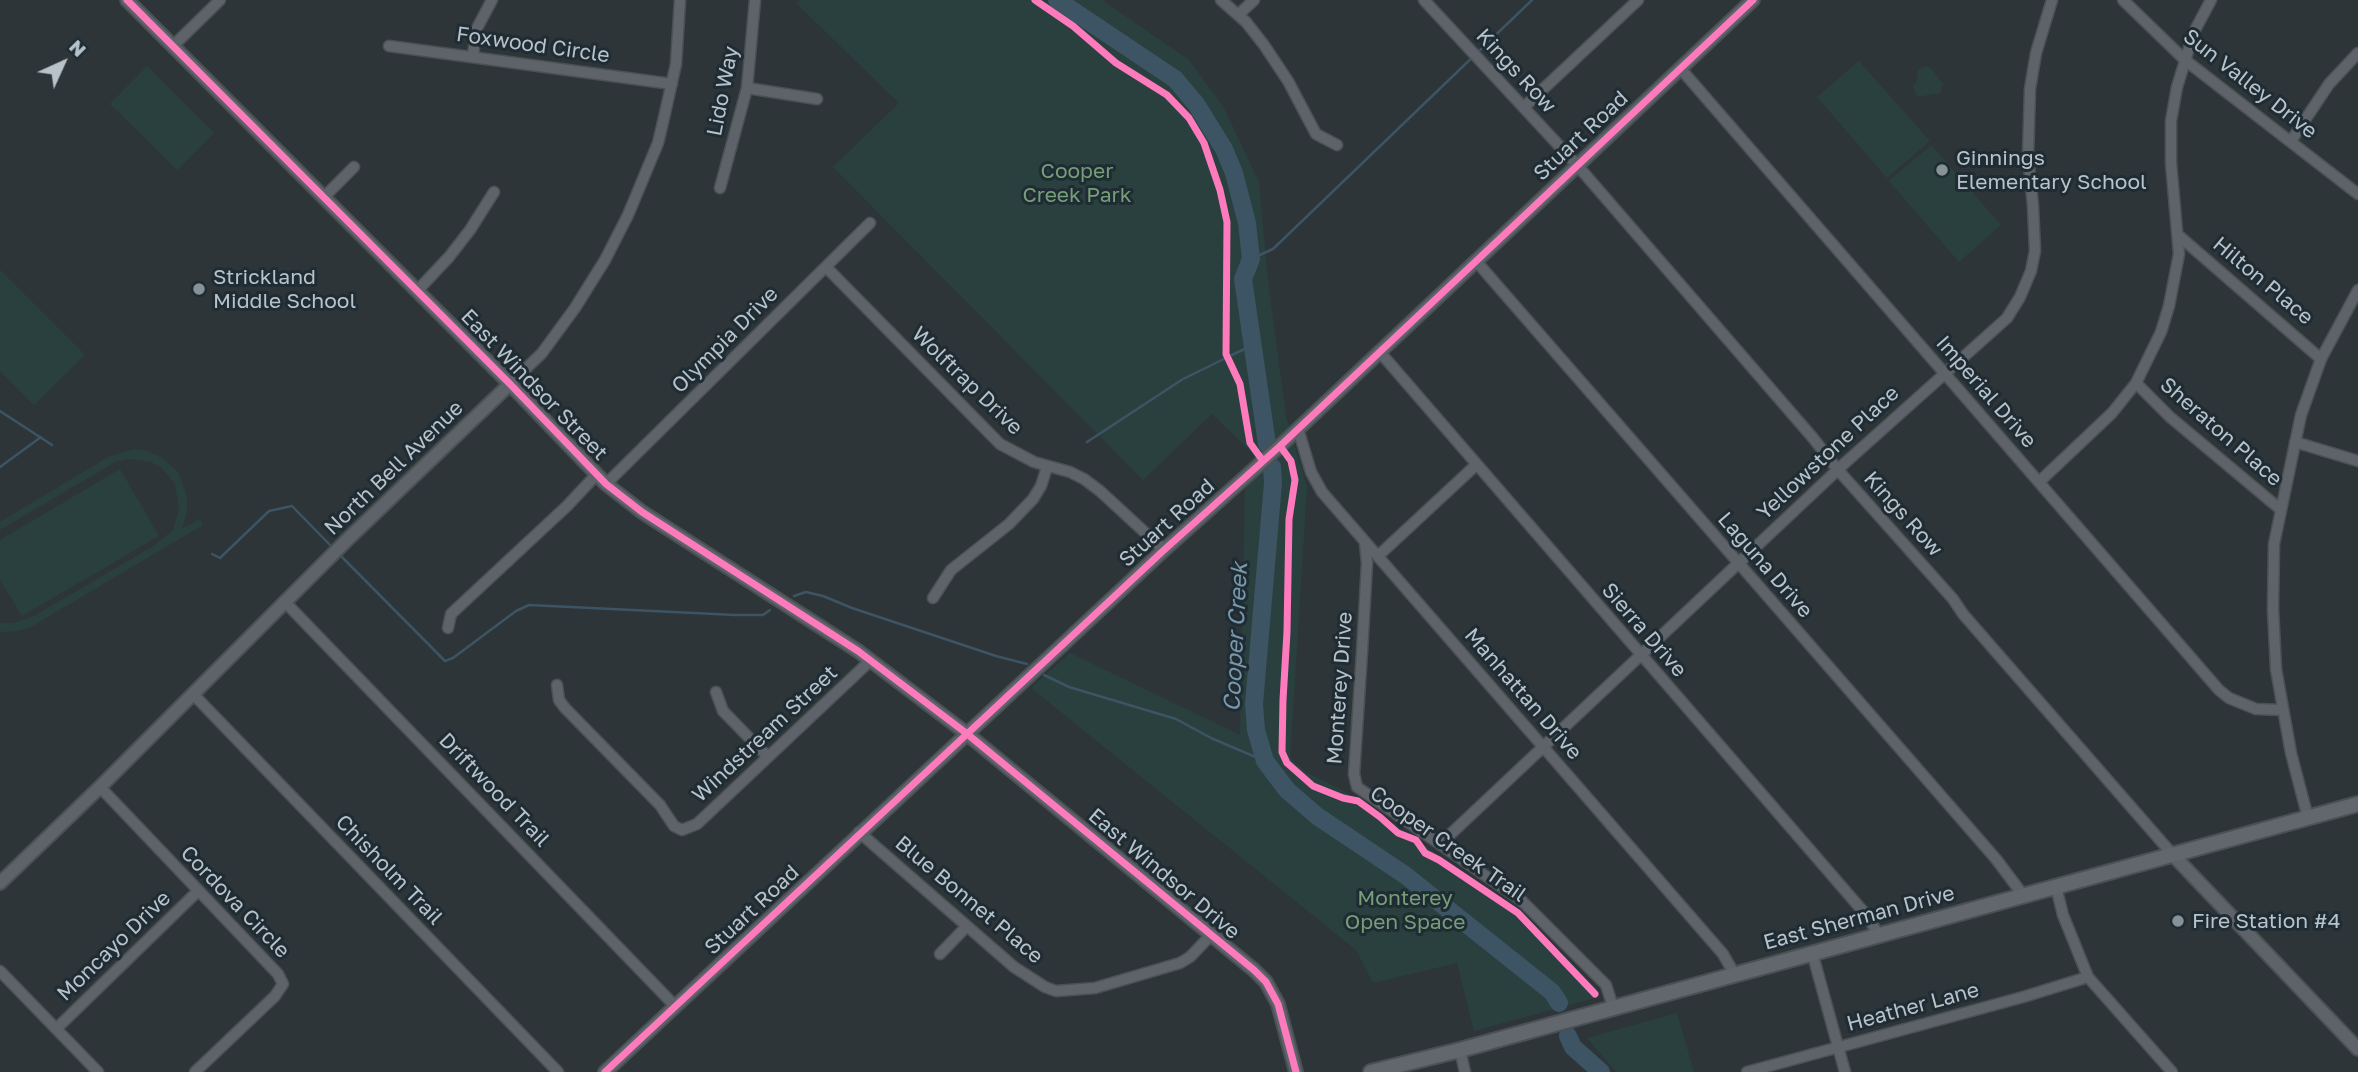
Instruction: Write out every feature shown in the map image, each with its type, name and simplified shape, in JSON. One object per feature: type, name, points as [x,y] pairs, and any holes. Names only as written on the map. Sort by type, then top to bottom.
[{"type":"main road","name":"East Sherman Drive","points":[[1371,1072],[2358,804]]},
{"type":"street","name":"East Windsor Street","points":[[127,0],[510,384],[601,480],[642,512],[871,660],[966,733]]},
{"type":"street","points":[[173,46],[220,0]]},
{"type":"street","points":[[472,56],[476,30],[492,0]]},
{"type":"street","name":"North Bell Avenue","points":[[0,883],[100,787],[284,601],[542,353],[575,308],[617,239],[658,143],[676,64],[680,0]]},
{"type":"street","name":"Lido Way","points":[[720,188],[747,88],[755,0]]},
{"type":"street","points":[[1221,0],[1264,45],[1288,80],[1316,134],[1337,145]]},
{"type":"street","points":[[1238,15],[1254,0]]},
{"type":"street","points":[[1524,107],[1639,0]]},
{"type":"street","name":"Stuart Road","points":[[605,1072],[859,832],[1298,429],[1753,0]]},
{"type":"street","name":"Yellowstone Place","points":[[1440,844],[1913,400],[2007,318],[2031,271],[2035,236],[2028,156],[2030,89],[2036,53],[2052,0]]},
{"type":"street","name":"Sun Valley Drive","points":[[2123,0],[2185,60],[2358,194]]},
{"type":"street","points":[[2039,482],[2112,413],[2136,383],[2151,354],[2169,306],[2178,266],[2171,121],[2177,87],[2194,32],[2211,0]]},
{"type":"street","name":"Kings Row","points":[[1429,2],[1577,165],[2173,855],[2358,1049]]},
{"type":"street","name":"Foxwood Circle","points":[[389,46],[672,84]]},
{"type":"street","points":[[2291,141],[2329,85],[2358,53]]},
{"type":"street","name":"Imperial Drive","points":[[1680,68],[2219,690],[2256,709],[2282,709]]},
{"type":"street","points":[[747,88],[817,99]]},
{"type":"street","points":[[324,197],[354,167]]},
{"type":"street","points":[[417,291],[449,257],[494,192]]},
{"type":"street","name":"Olympia Drive","points":[[448,628],[452,614],[601,480],[870,223]]},
{"type":"street","name":"Hilton Place","points":[[2178,235],[2321,359]]},
{"type":"street","name":"Laguna Drive","points":[[1476,261],[1996,859],[2023,895]]},
{"type":"street","name":"Wolftrap Drive","points":[[826,267],[1000,444],[1047,467],[1070,472],[1100,491],[1164,550]]},
{"type":"street","points":[[2308,818],[2282,709],[2276,669],[2274,544],[2301,415],[2321,359],[2358,290]]},
{"type":"street","name":"Sierra Drive","points":[[1379,351],[1868,917],[1878,934]]},
{"type":"street","name":"Sheraton Place","points":[[2136,383],[2170,417],[2280,509]]},
{"type":"street","name":"Manhattan Drive","points":[[1298,429],[1311,472],[1321,492],[1723,954],[1735,975]]},
{"type":"street","points":[[2295,442],[2358,461]]},
{"type":"street","points":[[1378,555],[1476,465]]},
{"type":"street","points":[[933,597],[951,569],[1009,524],[1033,499],[1041,486],[1047,467]]},
{"type":"street","name":"Monterey Drive","points":[[1365,543],[1367,563],[1354,774],[1357,787],[1522,901],[1606,985],[1613,1007]]},
{"type":"street","name":"Driftwood Trail","points":[[284,601],[675,1006]]},
{"type":"street","name":"Windstream Street","points":[[557,685],[559,700],[565,708],[660,805],[674,826],[682,830],[697,824],[871,660]]},
{"type":"street","points":[[716,692],[723,711],[768,757]]},
{"type":"street","name":"Chisholm Trail","points":[[193,694],[558,1072]]},
{"type":"street","name":"East Windsor Drive","points":[[966,733],[1266,982],[1278,1004],[1296,1072]]},
{"type":"street","name":"Cordova Circle","points":[[100,787],[278,974],[283,984],[275,996],[195,1072]]},
{"type":"street","name":"Blue Bonnet Place","points":[[859,832],[1014,967],[1056,991],[1095,988],[1180,963],[1190,957],[1210,935]]},
{"type":"street","points":[[2056,887],[2063,915],[2088,977],[2172,1072]]},
{"type":"street","name":"Moncayo Drive","points":[[57,1028],[198,891]]},
{"type":"street","points":[[940,954],[967,926]]},
{"type":"street","points":[[1812,953],[1845,1072]]},
{"type":"street","points":[[0,971],[98,1072]]},
{"type":"street","name":"Heather Lane","points":[[1748,1072],[2088,977]]},
{"type":"street","points":[[1460,1050],[1465,1072]]},
{"type":"green space","name":"Cooper Creek Park","points":[[800,0],[1102,0],[1189,60],[1223,106],[1259,182],[1268,281],[1286,416],[1307,487],[1290,758],[1306,772],[1342,790],[1516,907],[1596,988],[1599,997],[1474,1031],[1457,963],[1373,983],[1356,950],[1031,688],[1070,653],[1240,735],[1245,487],[1254,455],[1212,414],[1143,480],[833,167],[899,103],[796,3]]},
{"type":"green space","points":[[1859,61],[1930,141],[1887,178],[1817,97]]},
{"type":"green space","points":[[147,66],[214,133],[177,170],[110,104]]},
{"type":"green space","points":[[1926,66],[1931,68],[1943,84],[1940,93],[1917,97],[1913,86],[1917,81],[1918,70]]},
{"type":"green space","points":[[1931,145],[2001,225],[1959,262],[1889,181]]},
{"type":"green space","points":[[0,270],[85,355],[34,405],[0,371]]},
{"type":"green space","points":[[135,449],[145,450],[163,458],[178,472],[187,496],[187,512],[182,529],[200,519],[203,525],[29,628],[0,632],[0,623],[14,623],[34,616],[155,545],[173,530],[179,509],[175,484],[161,467],[151,462],[129,459],[115,462],[0,530],[0,522],[110,456]]},
{"type":"green space","points":[[120,469],[159,536],[22,616],[0,580],[0,540]]},
{"type":"green space","points":[[1677,1013],[1694,1072],[1616,1072],[1587,1038]]},
{"type":"waterway","name":"Cooper Creek","points":[[1057,0],[1175,79],[1196,104],[1224,149],[1234,173],[1247,223],[1251,259],[1243,279],[1267,444]]},
{"type":"waterway","points":[[1251,259],[1273,249],[1532,0]]},
{"type":"waterway","points":[[1232,355],[1251,346]]},
{"type":"waterway","points":[[1087,442],[1183,379],[1224,359]]},
{"type":"waterway","points":[[0,411],[52,445]]},
{"type":"waterway","points":[[0,467],[41,437]]},
{"type":"waterway","name":"Cooper Creek","points":[[1272,467],[1273,483],[1254,704],[1256,730],[1265,761],[1287,790],[1317,816],[1405,875],[1552,992],[1559,1003]]},
{"type":"waterway","points":[[212,554],[220,558],[269,511],[292,506],[333,548]]},
{"type":"waterway","points":[[338,553],[445,661],[453,658],[516,611],[529,605],[735,615],[763,615],[770,610]]},
{"type":"waterway","points":[[794,596],[806,592],[823,596],[852,608],[1027,664]]},
{"type":"waterway","points":[[1044,675],[1069,687],[1176,719],[1211,738],[1265,761]]},
{"type":"waterway","name":"Cooper Creek","points":[[1568,1036],[1573,1047],[1601,1072]]},
{"type":"cycle path","points":[[127,0],[510,384],[606,484],[642,512],[858,651],[966,733],[1254,970],[1266,982],[1278,1004],[1296,1072]]},
{"type":"cycle path","points":[[1035,0],[1073,26],[1116,63],[1167,95],[1189,118],[1204,143],[1220,190],[1227,222],[1226,354],[1240,384],[1250,443],[1263,461]]},
{"type":"cycle path","points":[[605,1072],[1164,550],[1280,446],[1753,0]]},
{"type":"cycle path","name":"Cooper Creek Trail","points":[[1280,446],[1291,461],[1295,480],[1289,519],[1283,700],[1282,752],[1287,763],[1313,786],[1358,801],[1398,833],[1416,840],[1425,853],[1518,913],[1595,994]]},
{"type":"place","name":"Ginnings Elementary School","points":[[1942,170]]},
{"type":"place","name":"Strickland Middle School","points":[[199,289]]},
{"type":"place","name":"Fire Station #4","points":[[2178,921]]},
{"type":"park label","name":"Monterey Open Space","points":[[1405,910]]}]
